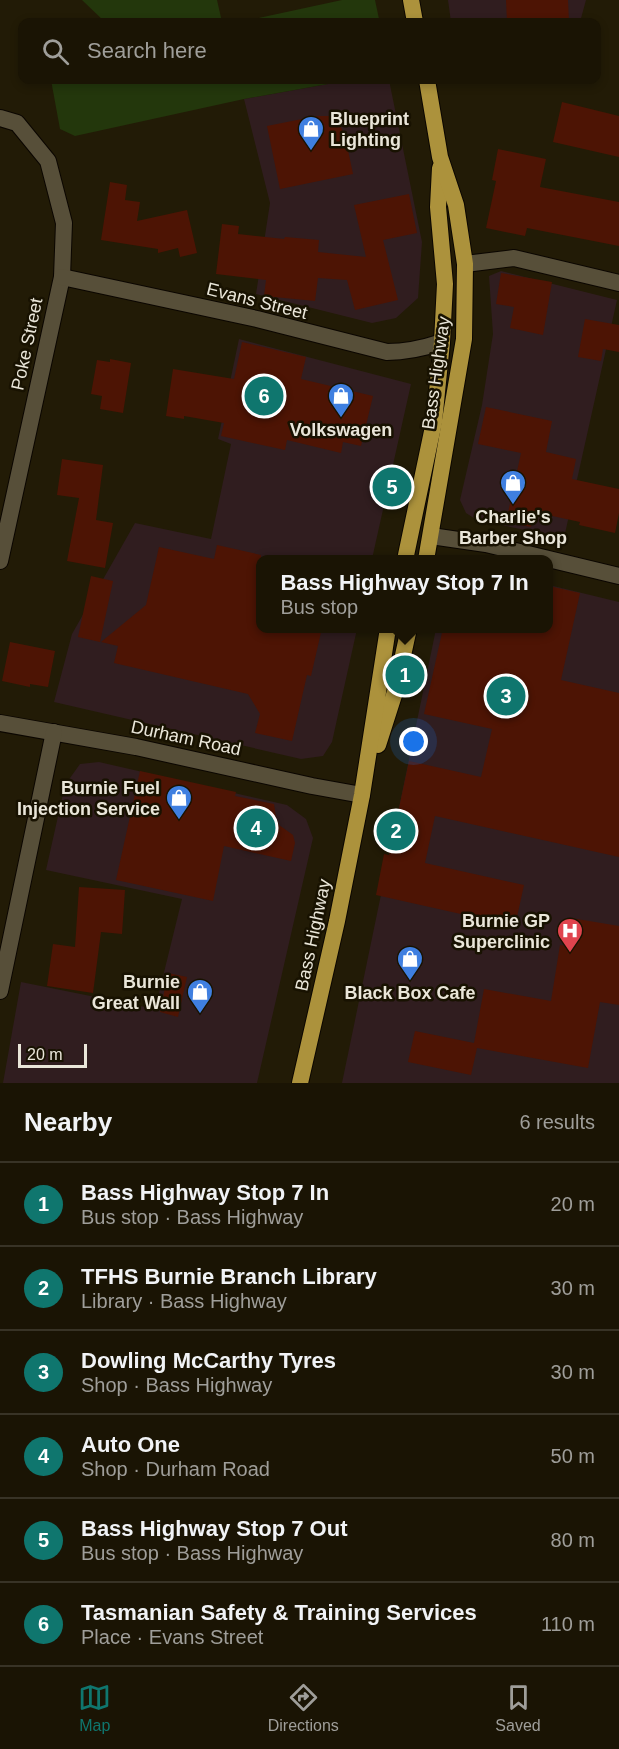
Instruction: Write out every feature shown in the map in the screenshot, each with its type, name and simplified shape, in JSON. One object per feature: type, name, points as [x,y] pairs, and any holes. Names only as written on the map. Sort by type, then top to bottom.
[{"type":"highway","points":[[411,0],[414,18]]},
{"type":"highway","name":"Bass Highway","points":[[427,555],[464,339],[465,264],[456,205],[440,157],[428,84]]},
{"type":"highway","name":"Bass Highway","points":[[406,555],[434,422],[442,342],[445,284],[438,207],[440,157]]},
{"type":"highway","name":"Bass Highway","points":[[300,1083],[337,921],[362,795],[387,633]]},
{"type":"highway","name":"Bass Highway","points":[[362,795],[394,692],[408,633]]},
{"type":"street","name":"Poke Street","points":[[0,118],[17,123],[48,161],[64,223],[62,277],[0,561]]},
{"type":"street","points":[[465,264],[514,258],[619,283]]},
{"type":"street","name":"Evans Street","points":[[62,277],[257,319],[387,352],[401,352],[442,342]]},
{"type":"street","points":[[431,536],[486,544],[532,555]]},
{"type":"street","points":[[553,560],[619,576]]},
{"type":"street","name":"Durham Road","points":[[0,723],[136,747],[362,795]]},
{"type":"street","points":[[0,991],[54,732]]},
{"type":"shaded area","points":[[448,0],[586,0],[581,18],[450,18]]},
{"type":"shaded area","points":[[328,84],[390,84],[422,242],[418,298],[396,318],[372,323],[256,294],[270,203],[244,99]]},
{"type":"shaded area","points":[[501,271],[617,300],[564,538],[477,520],[466,513],[460,500],[482,405],[493,334],[489,276]]},
{"type":"shaded area","points":[[239,339],[411,384],[373,555],[256,555],[256,633],[356,633],[332,742],[323,756],[301,759],[54,702],[72,634],[135,523],[211,539],[231,444],[218,439]]},
{"type":"shaded area","points":[[553,586],[619,602],[619,1083],[342,1083],[435,633],[553,633]]},
{"type":"shaded area","points":[[99,762],[287,805],[306,819],[313,838],[257,1083],[3,1083],[21,982],[155,1009],[182,899],[46,870],[65,785],[80,764]]},
{"type":"green space","points":[[82,0],[217,0],[221,18],[101,18]]},
{"type":"green space","points":[[342,0],[375,0],[379,18],[259,18]]},
{"type":"green space","points":[[52,84],[328,84],[244,99],[75,136],[60,129]]},
{"type":"building","points":[[506,0],[568,0],[569,18],[507,18]]},
{"type":"building","points":[[562,102],[619,116],[619,157],[553,142]]},
{"type":"building","name":"Blueprint Lighting","points":[[317,116],[330,116],[340,125],[345,136],[353,174],[280,189],[267,126]]},
{"type":"building","points":[[498,149],[546,159],[540,187],[619,202],[619,246],[527,228],[525,236],[486,228],[496,181],[492,180]]},
{"type":"building","points":[[110,182],[127,185],[125,200],[140,202],[137,221],[187,210],[197,253],[180,257],[178,248],[158,253],[158,249],[101,240]]},
{"type":"building","points":[[409,194],[417,233],[383,240],[398,300],[355,310],[347,280],[318,278],[315,301],[264,296],[266,280],[216,274],[222,224],[239,226],[238,234],[319,240],[318,252],[366,257],[354,205]]},
{"type":"building","points":[[501,273],[552,282],[543,335],[510,328],[514,307],[496,304]]},
{"type":"building","points":[[585,319],[619,325],[619,352],[603,349],[601,361],[578,357]]},
{"type":"building","points":[[242,342],[306,357],[301,379],[373,396],[361,446],[343,442],[341,453],[287,440],[285,450],[221,436],[224,423],[184,416],[184,419],[166,416],[173,369],[234,379]]},
{"type":"building","points":[[110,359],[131,363],[123,413],[100,409],[102,396],[91,394],[97,360],[110,362]]},
{"type":"building","points":[[486,407],[552,421],[546,452],[576,459],[572,479],[619,489],[619,513],[615,533],[579,525],[580,522],[534,512],[531,527],[506,522],[521,453],[478,444]]},
{"type":"building","points":[[62,459],[103,465],[96,520],[113,523],[105,568],[67,561],[79,498],[57,495]]},
{"type":"building","points":[[217,545],[261,555],[256,555],[256,633],[321,633],[311,676],[307,675],[292,741],[255,733],[260,714],[248,694],[114,663],[118,646],[101,642],[146,605],[159,547],[214,559]]},
{"type":"building","points":[[91,576],[113,581],[100,642],[78,637]]},
{"type":"building","points":[[553,587],[580,593],[561,680],[619,693],[619,857],[435,816],[425,863],[524,885],[515,926],[376,895],[384,854],[389,855],[409,761],[481,777],[492,729],[424,714],[442,633],[553,633]]},
{"type":"building","points":[[10,642],[55,651],[48,687],[30,684],[30,687],[2,681]]},
{"type":"building","name":"Burnie Fuel Injection Service","points":[[140,771],[236,792],[235,796],[274,804],[279,825],[293,835],[295,843],[291,861],[224,846],[213,901],[116,880]]},
{"type":"building","points":[[79,887],[125,890],[122,934],[101,932],[93,993],[47,986],[53,944],[75,947]]},
{"type":"building","points":[[571,918],[619,926],[619,1005],[600,1002],[588,1068],[477,1048],[471,1075],[408,1062],[415,1031],[474,1043],[484,989],[551,1001],[560,945],[567,946]]},
{"type":"building","points":[[168,973],[187,977],[178,1017],[160,1012]]},
{"type":"place","name":"Blueprint Lighting","points":[[311,152]]},
{"type":"place","name":"Tasmanian Safety & Training Services","points":[[264,396]]},
{"type":"place","name":"Volkswagen","points":[[341,419]]},
{"type":"place","name":"Bass Highway Stop 7 Out","points":[[392,487]]},
{"type":"place","name":"Charlie's Barber Shop","points":[[513,506]]},
{"type":"place","name":"Bass Highway Stop 7 In","points":[[405,675]]},
{"type":"place","name":"Dowling McCarthy Tyres","points":[[506,696]]},
{"type":"place","name":"Burnie Fuel Injection Service","points":[[179,821]]},
{"type":"place","name":"Auto One","points":[[256,828]]},
{"type":"place","name":"TFHS Burnie Branch Library","points":[[396,831]]},
{"type":"place","name":"Burnie GP Superclinic","points":[[570,954]]},
{"type":"place","name":"Black Box Cafe","points":[[410,982]]},
{"type":"place","name":"Burnie Great Wall","points":[[200,1015]]}]
